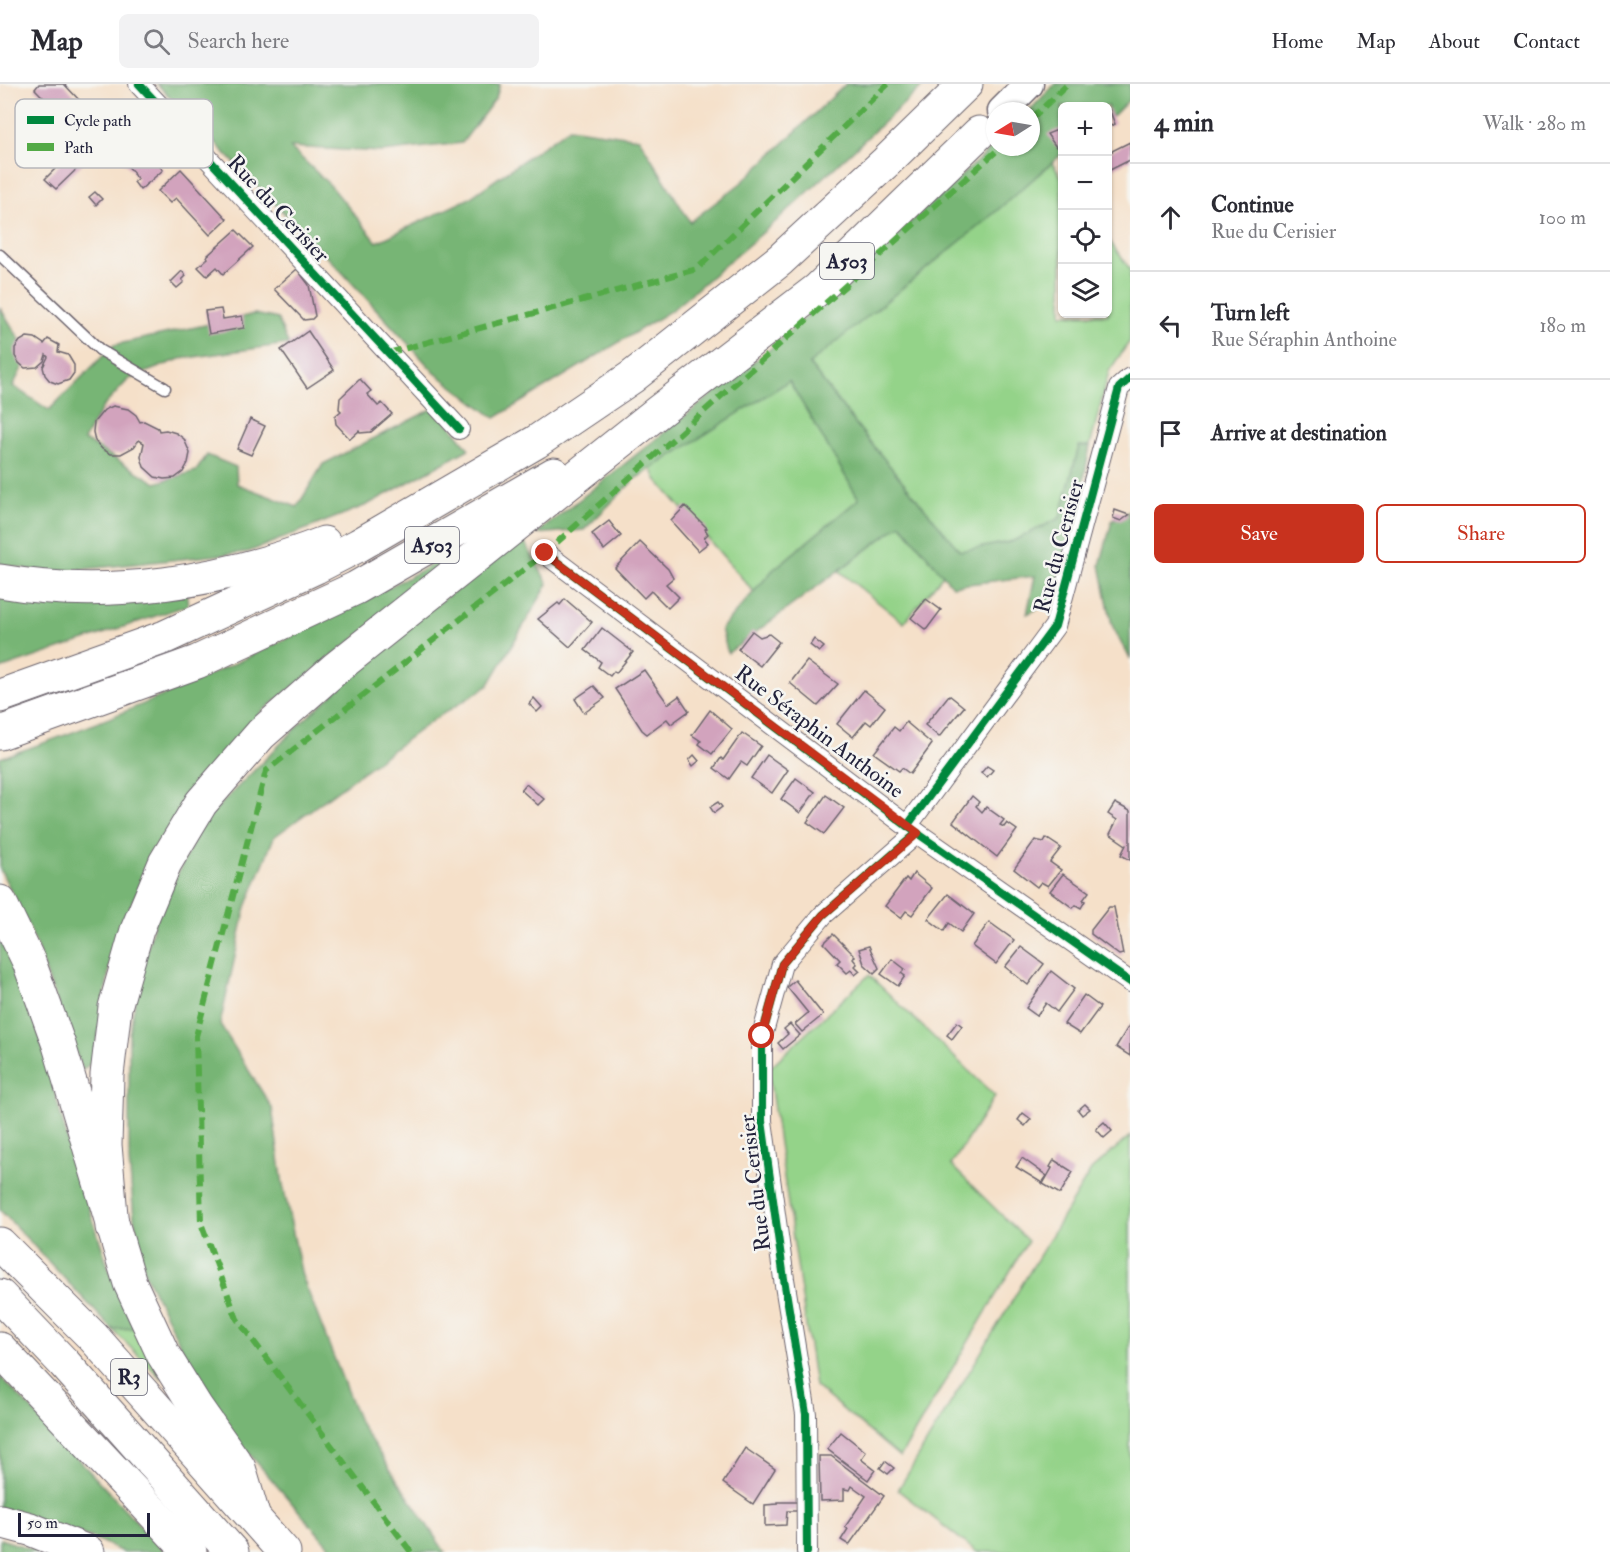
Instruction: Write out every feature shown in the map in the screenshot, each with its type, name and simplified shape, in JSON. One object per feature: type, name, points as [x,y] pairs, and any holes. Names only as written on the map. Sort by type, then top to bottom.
[{"type":"highway","name":"A503","points":[[4,695],[165,637],[316,567],[359,545],[536,442],[632,377],[780,260],[966,84]]},
{"type":"highway","name":"A503","points":[[0,733],[197,662],[356,588],[658,412],[819,289],[986,124]]},
{"type":"highway","points":[[112,1227],[105,1145],[106,1075],[115,1007],[137,930],[165,863],[201,803],[261,734],[336,668],[658,412]]},
{"type":"highway","points":[[0,580],[100,588],[163,584],[222,574],[296,554],[358,530],[389,527]]},
{"type":"highway","points":[[0,902],[28,962],[59,1045],[130,1282],[163,1354],[196,1407],[239,1468],[253,1515]]},
{"type":"highway","name":"R3","points":[[0,1244],[94,1338],[284,1552]]},
{"type":"highway","name":"R3","points":[[0,1296],[64,1363],[232,1552]]},
{"type":"highway","points":[[0,1349],[190,1552]]},
{"type":"highway","points":[[0,1521],[30,1529],[88,1552]]},
{"type":"main road","name":"A503","points":[[1004,102],[1017,84]]},
{"type":"main road","points":[[1009,102],[1029,84]]},
{"type":"street","name":"Rue du Cerisier","points":[[139,84],[153,99]]},
{"type":"street","name":"Rue du Cerisier","points":[[213,164],[459,429]]},
{"type":"street","name":"Rue du Cerisier","points":[[807,1552],[806,1414],[762,1122],[762,1036],[782,964],[823,915],[912,830],[1055,626],[1119,388],[1130,378]]},
{"type":"street","name":"Rue Séraphin Anthoine","points":[[545,553],[912,830],[1130,982]]},
{"type":"lane","points":[[0,255],[100,350],[165,388]]},
{"type":"green space","points":[[157,84],[500,84],[496,98],[462,143],[382,152],[290,147],[331,186],[377,242],[468,199],[569,128],[639,138],[690,222],[741,183],[846,84],[925,84],[781,217],[672,310],[495,418],[435,373],[340,270],[213,141],[213,99],[172,99]]},
{"type":"green space","points":[[1055,84],[1130,84],[1130,99],[1112,116],[1112,102],[1058,102],[1058,157],[985,221],[809,364],[960,551],[1011,542],[1060,518],[1079,446],[1090,446],[1079,504],[1052,602],[1027,614],[1035,576],[952,586],[901,524],[728,653],[721,629],[773,570],[859,499],[789,381],[635,479],[584,530],[536,534],[771,348],[986,153],[986,156],[1040,156],[1040,102],[1038,102]]},
{"type":"green space","points":[[1052,163],[1058,172],[1058,318],[1112,318],[1112,244],[1130,269],[1130,341],[1109,371],[1090,446],[1079,447],[1060,518],[1013,541],[960,552],[809,364]]},
{"type":"green space","points":[[0,308],[29,354],[13,386],[49,410],[114,345],[255,314],[278,319],[288,344],[180,359],[129,379],[102,408],[84,440],[156,483],[196,471],[207,455],[236,467],[237,484],[297,507],[323,464],[436,407],[469,449],[367,505],[248,552],[47,573],[0,564]]},
{"type":"green space","points":[[789,380],[859,499],[773,570],[754,592],[656,479],[651,468]]},
{"type":"green space","points":[[1130,511],[1130,659],[1112,625],[1100,565],[1112,521]]},
{"type":"green space","points":[[901,524],[943,575],[904,623],[839,571]]},
{"type":"green space","points":[[482,539],[261,712],[133,900],[111,960],[93,1062],[82,1070],[30,929],[0,869],[0,758],[63,736],[185,686],[364,600]]},
{"type":"green space","points":[[523,539],[548,584],[488,686],[436,718],[274,837],[246,907],[220,1024],[272,1108],[283,1185],[302,1276],[360,1424],[445,1552],[334,1552],[228,1429],[189,1362],[145,1274],[134,1218],[129,1161],[129,1034],[140,977],[155,920],[203,822],[303,721],[408,626]]},
{"type":"green space","points":[[186,591],[188,605],[0,669],[0,592]]},
{"type":"green space","points":[[0,937],[37,1026],[69,1146],[109,1269],[136,1328],[112,1329],[0,1210]]},
{"type":"green space","points":[[869,975],[995,1096],[951,1165],[1028,1241],[900,1457],[815,1386],[768,1069]]},
{"type":"green space","points":[[1130,1136],[1130,1552],[977,1552],[898,1490],[1091,1170]]},
{"type":"green space","points":[[136,1328],[162,1379],[112,1329]]},
{"type":"green space","points":[[0,1376],[165,1552],[122,1552],[96,1539],[0,1508]]},
{"type":"green space","points":[[0,1539],[41,1552],[0,1552]]},
{"type":"building","points":[[39,84],[64,84],[78,99],[45,99],[35,89]]},
{"type":"building","points":[[1058,130],[1058,146],[1056,147],[1047,134]]},
{"type":"building","points":[[1130,142],[1130,160],[1112,169],[1112,151]]},
{"type":"building","points":[[56,168],[78,168],[56,189],[45,179]]},
{"type":"building","points":[[129,168],[161,168],[163,170],[140,190],[134,182],[138,179]]},
{"type":"building","points":[[181,169],[227,219],[210,235],[176,198],[170,203],[158,191]]},
{"type":"building","points":[[95,192],[102,199],[96,205],[89,197]]},
{"type":"building","points":[[236,230],[253,247],[223,274],[217,267],[207,276],[198,267]]},
{"type":"building","points":[[297,269],[309,285],[315,316],[312,319],[304,320],[274,289]]},
{"type":"building","points":[[182,271],[186,276],[182,280],[184,282],[177,288],[171,282]]},
{"type":"building","points":[[221,309],[223,319],[242,316],[244,328],[209,334],[205,311]]},
{"type":"building","points":[[308,331],[334,370],[307,388],[281,350]]},
{"type":"building","points":[[27,337],[35,338],[44,344],[48,339],[59,345],[58,352],[68,355],[74,365],[74,373],[69,380],[58,384],[50,381],[43,367],[48,357],[46,355],[44,361],[37,367],[25,368],[19,363],[15,356],[15,348]]},
{"type":"building","points":[[360,379],[371,391],[367,394],[378,406],[382,403],[392,414],[371,432],[360,433],[359,431],[350,439],[336,424],[335,416],[341,411],[339,409],[340,398]]},
{"type":"building","points":[[113,406],[128,409],[136,415],[140,422],[144,421],[158,428],[159,431],[166,430],[176,433],[184,439],[190,453],[183,472],[175,478],[155,477],[144,467],[141,457],[144,443],[139,440],[134,447],[121,454],[111,454],[102,449],[95,441],[94,422],[104,410]]},
{"type":"building","points":[[250,419],[265,426],[251,455],[237,449]]},
{"type":"building","points":[[685,506],[707,528],[705,529],[708,534],[704,538],[708,543],[698,551],[671,521]]},
{"type":"building","points":[[1115,510],[1129,515],[1121,521],[1113,518]]},
{"type":"building","points":[[609,521],[621,536],[604,550],[592,534]]},
{"type":"building","points":[[640,542],[668,569],[673,578],[666,584],[679,597],[668,608],[651,591],[644,598],[615,568]]},
{"type":"building","points":[[565,599],[592,622],[570,647],[538,619],[558,603],[560,605]]},
{"type":"building","points":[[926,599],[941,610],[926,630],[911,618]]},
{"type":"building","points":[[602,628],[633,652],[616,673],[614,671],[610,676],[598,667],[601,662],[585,650]]},
{"type":"building","points":[[752,631],[760,637],[769,634],[779,642],[760,666],[738,649]]},
{"type":"building","points":[[814,639],[824,647],[819,652],[810,645]]},
{"type":"building","points":[[807,661],[838,684],[818,706],[790,683]]},
{"type":"building","points":[[644,670],[668,704],[679,696],[689,711],[671,724],[667,719],[647,734],[615,689]]},
{"type":"building","points":[[594,686],[605,698],[584,713],[575,699]]},
{"type":"building","points":[[864,690],[885,707],[871,725],[866,721],[853,737],[837,724]]},
{"type":"building","points":[[949,695],[964,707],[939,737],[925,725]]},
{"type":"building","points":[[534,698],[542,707],[537,712],[529,704]]},
{"type":"building","points":[[710,710],[732,729],[712,754],[699,744],[701,741],[692,735]]},
{"type":"building","points":[[906,722],[932,744],[910,774],[902,768],[899,771],[874,753],[894,727],[899,731]]},
{"type":"building","points":[[742,733],[761,746],[747,766],[741,762],[729,779],[714,768],[721,758],[723,760]]},
{"type":"building","points":[[694,755],[699,761],[693,766],[689,760]]},
{"type":"building","points":[[767,755],[788,770],[772,793],[751,778]]},
{"type":"building","points":[[987,766],[993,770],[987,777],[981,773]]},
{"type":"building","points":[[796,778],[815,792],[800,813],[781,799]]},
{"type":"building","points":[[526,784],[544,799],[538,805],[521,790]]},
{"type":"building","points":[[826,795],[844,808],[824,834],[807,822]]},
{"type":"building","points":[[972,796],[979,802],[976,806],[982,812],[986,807],[1004,820],[1000,825],[1004,827],[1007,823],[1017,830],[997,857],[953,822]]},
{"type":"building","points":[[718,802],[722,807],[714,813],[710,807]]},
{"type":"building","points":[[1115,803],[1130,811],[1130,860],[1121,855],[1126,845],[1110,834],[1117,820],[1108,814]]},
{"type":"building","points":[[1046,838],[1061,848],[1050,862],[1061,870],[1048,886],[1041,882],[1037,887],[1014,869],[1035,840],[1044,842]]},
{"type":"building","points":[[914,873],[932,888],[912,915],[906,911],[901,918],[885,906],[906,878],[909,881]]},
{"type":"building","points":[[1063,874],[1089,892],[1081,908],[1076,905],[1073,908],[1050,891]]},
{"type":"building","points":[[948,894],[974,914],[961,932],[949,923],[944,931],[928,919]]},
{"type":"building","points":[[1109,907],[1114,907],[1123,954],[1119,955],[1091,934],[1091,930]]},
{"type":"building","points":[[989,922],[1014,940],[996,964],[972,946]]},
{"type":"building","points":[[833,934],[855,956],[853,959],[857,964],[855,966],[860,971],[855,975],[851,970],[847,973],[837,963],[840,960],[824,943]]},
{"type":"building","points":[[869,946],[879,968],[874,973],[864,964],[859,949]]},
{"type":"building","points":[[1021,947],[1044,964],[1028,985],[1005,967]]},
{"type":"building","points":[[892,959],[905,969],[901,973],[905,976],[898,986],[881,974]]},
{"type":"building","points":[[1051,971],[1074,989],[1057,1012],[1046,1003],[1037,1016],[1026,1008]]},
{"type":"building","points":[[795,980],[823,1015],[802,1032],[795,1024],[808,1013],[787,987]]},
{"type":"building","points":[[1084,995],[1100,1007],[1080,1034],[1064,1024]]},
{"type":"building","points":[[957,1022],[962,1026],[952,1039],[947,1035]]},
{"type":"building","points":[[790,1024],[800,1035],[783,1049],[778,1043],[788,1034],[784,1029]]},
{"type":"building","points":[[1130,1024],[1130,1056],[1116,1047]]},
{"type":"building","points":[[1085,1104],[1090,1109],[1082,1115],[1078,1110]]},
{"type":"building","points":[[1023,1113],[1031,1119],[1025,1126],[1018,1120]]},
{"type":"building","points":[[1104,1122],[1112,1131],[1104,1138],[1096,1129]]},
{"type":"building","points":[[1022,1158],[1047,1176],[1042,1183],[1016,1167]]},
{"type":"building","points":[[1054,1160],[1073,1172],[1060,1194],[1043,1184]]},
{"type":"building","points":[[841,1432],[866,1452],[861,1459],[875,1470],[868,1480],[827,1449]]},
{"type":"building","points":[[745,1448],[775,1469],[753,1504],[723,1483]]},
{"type":"building","points":[[819,1456],[831,1456],[884,1496],[849,1545],[841,1540],[848,1529],[845,1527],[866,1496],[852,1486],[850,1490],[844,1489],[844,1500],[820,1501]]},
{"type":"building","points":[[885,1461],[894,1468],[888,1474],[880,1468]]},
{"type":"building","points":[[778,1502],[797,1502],[797,1511],[787,1511],[786,1525],[765,1526],[765,1505],[778,1504]]},
{"type":"marked path","points":[[388,353],[697,269],[888,84]]},
{"type":"marked path","points":[[1040,110],[1068,84]]},
{"type":"marked path","points":[[411,1552],[237,1319],[201,1223],[196,1036],[266,771],[545,553],[991,156]]},
{"type":"cycle path","points":[[139,84],[153,99]]},
{"type":"cycle path","points":[[213,164],[459,429]]},
{"type":"cycle path","points":[[907,826],[1055,626],[1119,388],[1130,378]]},
{"type":"cycle path","points":[[545,553],[907,826],[1130,982]]},
{"type":"cycle path","points":[[807,1552],[806,1414],[762,1121],[762,1036],[782,964],[823,915],[917,833]]},
{"type":"route","points":[[545,553],[918,833],[823,915],[782,964],[762,1036]]}]
